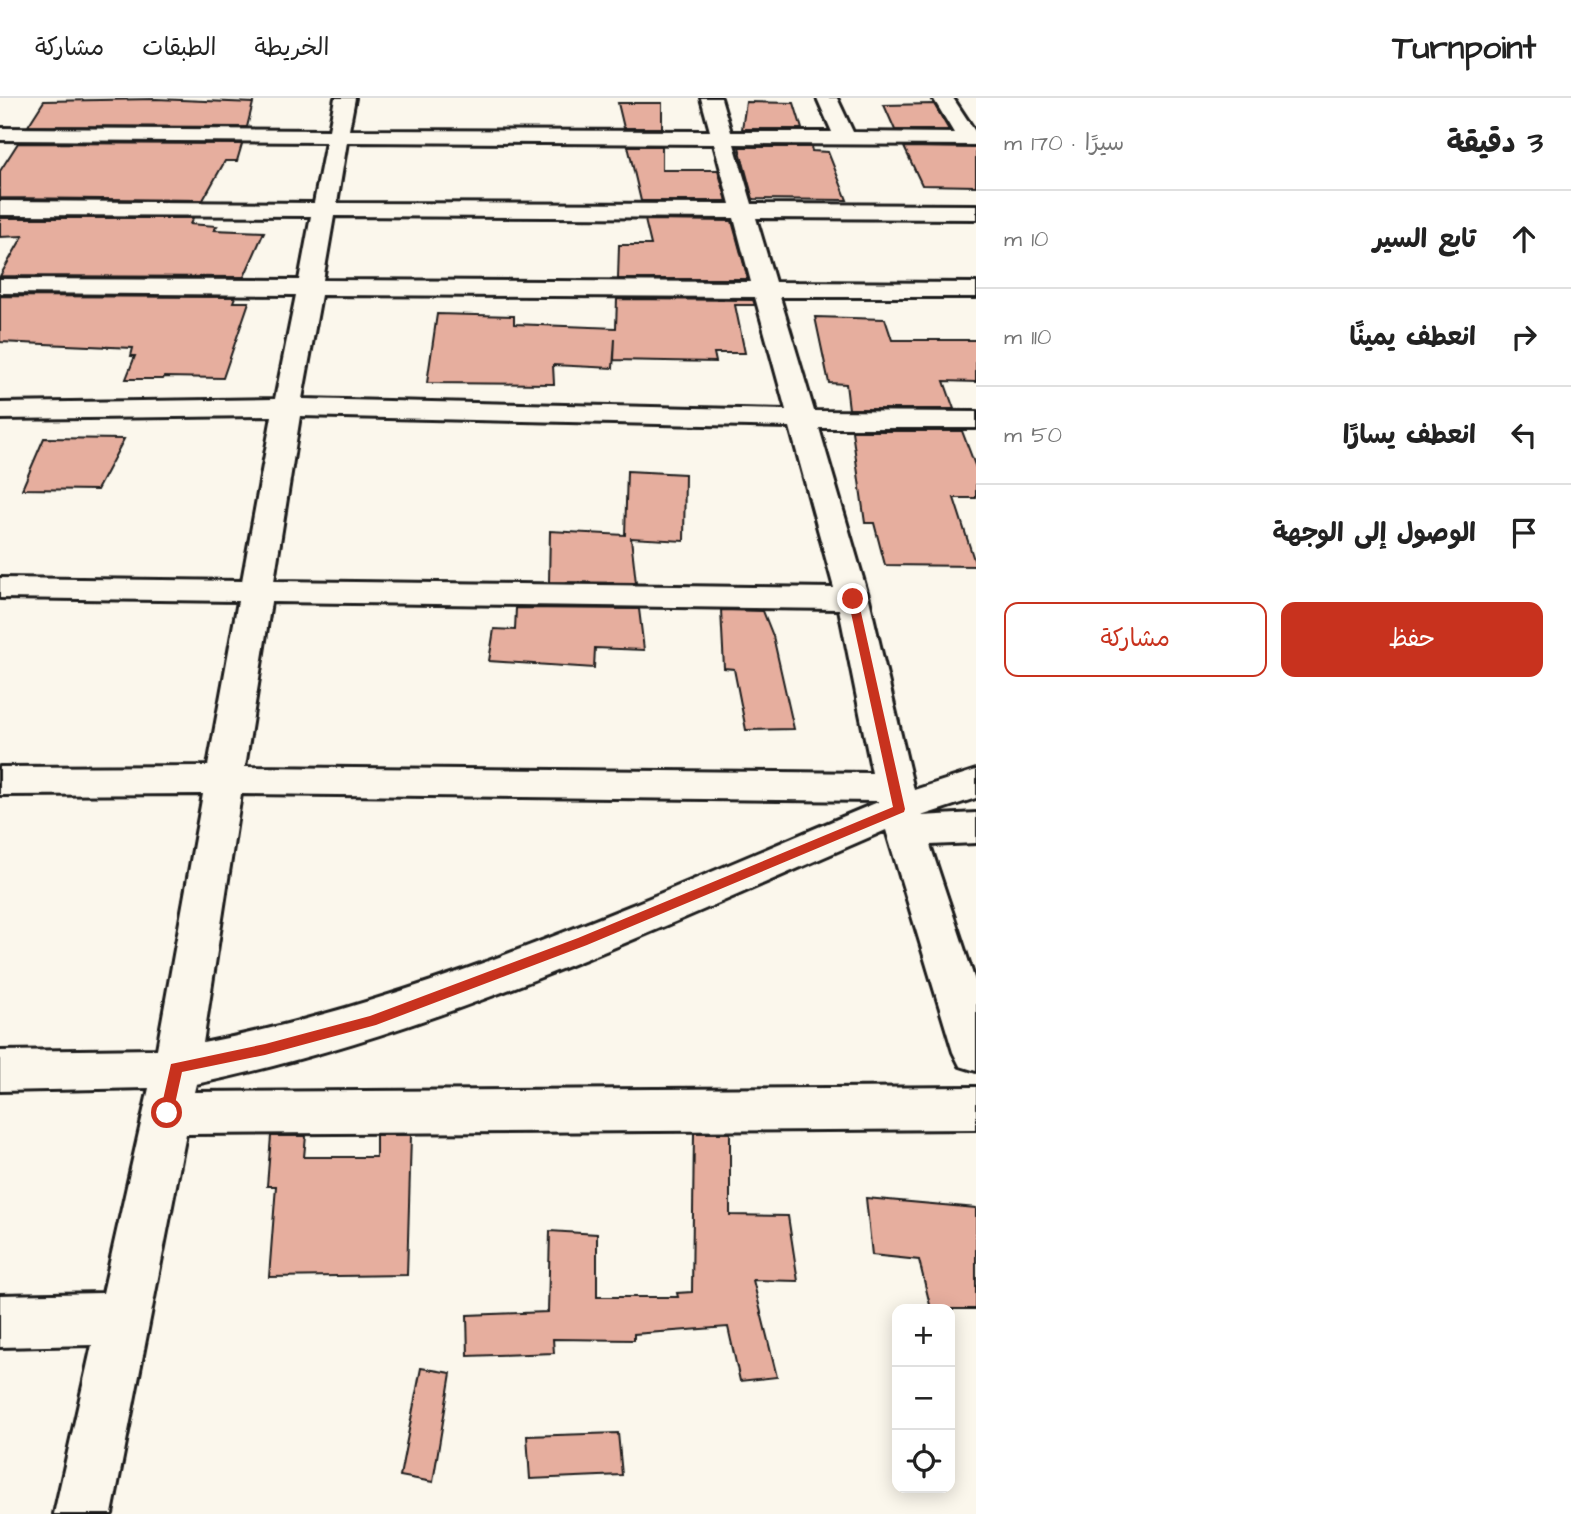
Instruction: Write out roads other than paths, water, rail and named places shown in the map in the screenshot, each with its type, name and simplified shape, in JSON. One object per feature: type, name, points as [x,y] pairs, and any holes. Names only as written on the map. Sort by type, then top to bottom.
[{"type":"street","points":[[83,1514],[176,1068],[287,407],[345,98]]},
{"type":"street","points":[[711,98],[746,212],[853,599],[900,809],[976,1052]]},
{"type":"street","points":[[827,98],[845,138]]},
{"type":"street","points":[[943,98],[972,139]]},
{"type":"street","points":[[0,134],[972,139]]},
{"type":"street","points":[[0,208],[976,212]]},
{"type":"street","points":[[0,286],[976,290]]},
{"type":"street","points":[[0,411],[287,407],[803,419],[976,420]]},
{"type":"street","points":[[0,588],[853,599]]},
{"type":"street","points":[[0,781],[223,780],[900,809],[976,828]]},
{"type":"street","points":[[0,1071],[176,1068],[265,1050],[371,1021],[583,942],[900,809],[976,784]]},
{"type":"street","points":[[167,1113],[976,1108]]},
{"type":"street","points":[[0,1321],[124,1318]]}]
